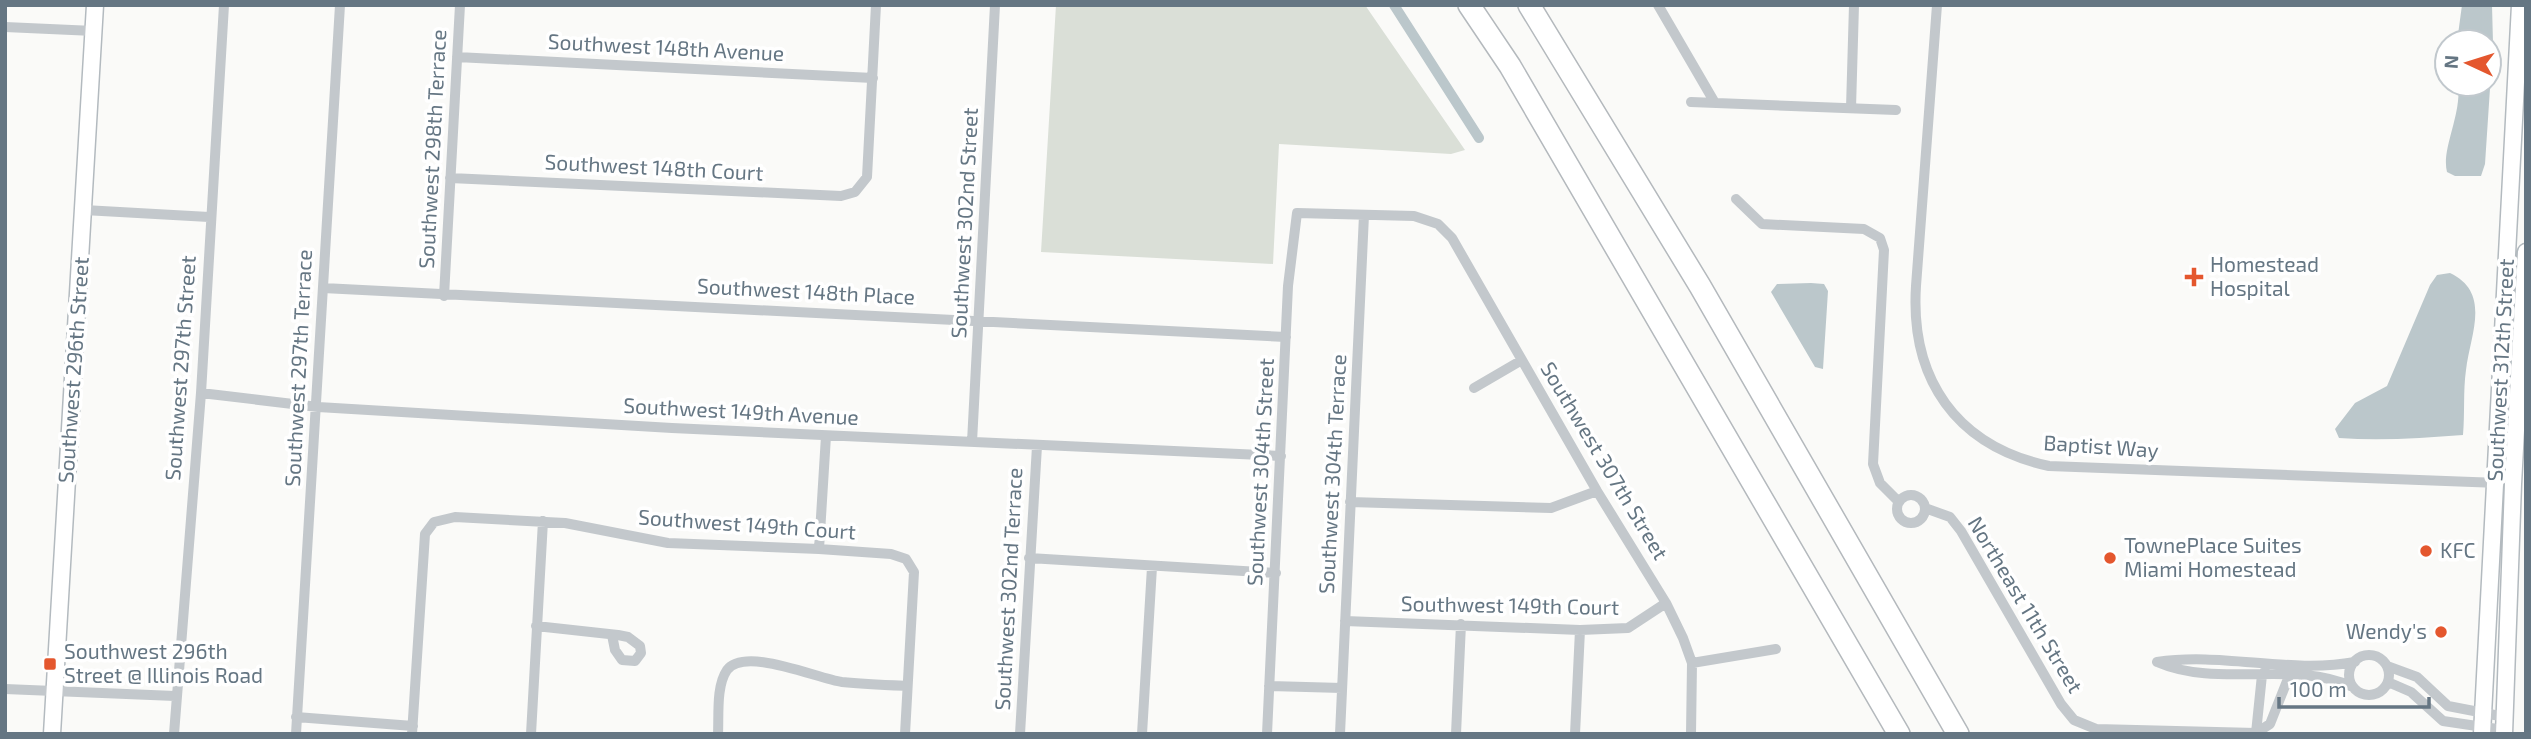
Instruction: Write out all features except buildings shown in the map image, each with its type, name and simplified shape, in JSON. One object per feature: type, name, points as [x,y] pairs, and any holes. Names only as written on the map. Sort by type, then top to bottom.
[{"type":"highway","points":[[1469,5],[1523,90],[1899,734]]},
{"type":"highway","points":[[1529,5],[1700,286],[1958,734]]},
{"type":"main road","name":"Southwest 296th Street","points":[[52,734],[96,5]]},
{"type":"main road","name":"Southwest 312th Street","points":[[2482,725],[2520,5]]},
{"type":"main road","name":"Southwest 312th Street","points":[[2505,727],[2513,484],[2526,251]]},
{"type":"street","name":"Southwest 297th Street","points":[[174,734],[201,393],[209,217],[224,5]]},
{"type":"street","name":"Southwest 297th Terrace","points":[[296,734],[318,407],[340,5]]},
{"type":"street","name":"Southwest 298th Terrace","points":[[444,296],[460,5]]},
{"type":"street","points":[[873,78],[876,5]]},
{"type":"street","name":"Southwest 302nd Street","points":[[972,442],[995,5]]},
{"type":"street","points":[[1658,5],[1715,103]]},
{"type":"street","points":[[1850,108],[1854,5]]},
{"type":"street","name":"Baptist Way","points":[[1937,5],[1916,286],[1916,330],[1929,378],[1948,409],[1976,434],[2023,460],[2049,466],[2513,484]]},
{"type":"street","points":[[5,27],[94,31]]},
{"type":"street","name":"Southwest 148th Avenue","points":[[457,57],[873,78]]},
{"type":"street","name":"Southwest 148th Court","points":[[450,178],[841,196],[856,192],[867,177],[873,78]]},
{"type":"street","points":[[1691,102],[1896,110]]},
{"type":"street","points":[[1736,199],[1762,224],[1864,229],[1880,238],[1884,250],[1874,470],[1880,483],[1899,502],[1897,513],[1906,522],[1919,520],[1925,508]]},
{"type":"street","points":[[84,210],[209,217]]},
{"type":"street","name":"Southwest 304th Street","points":[[1267,734],[1292,239],[1297,213],[1364,215]]},
{"type":"street","name":"Southwest 307th Street","points":[[1364,215],[1415,216],[1438,224],[1452,238],[1597,491],[1666,603],[1692,663],[1691,734]]},
{"type":"street","name":"Southwest 304th Terrace","points":[[1339,734],[1364,215]]},
{"type":"street","name":"Southwest 148th Place","points":[[323,288],[1286,337]]},
{"type":"street","points":[[1474,388],[1522,360]]},
{"type":"street","name":"Southwest 149th Avenue","points":[[201,393],[318,407],[826,436],[1281,456]]},
{"type":"street","points":[[819,549],[826,436]]},
{"type":"street","name":"Southwest 302nd Terrace","points":[[1020,734],[1028,558],[1037,446]]},
{"type":"street","points":[[1350,502],[1551,509],[1597,491]]},
{"type":"street","name":"Northeast 11th Street","points":[[1899,502],[1913,495],[1921,500],[1925,508],[1950,517],[1961,531],[2070,715],[2084,726],[2104,731],[2256,733]]},
{"type":"street","name":"Southwest 149th Court","points":[[413,730],[425,534],[434,522],[445,517],[543,522],[668,543],[819,549],[891,554],[906,559],[914,572],[907,686]]},
{"type":"street","points":[[531,734],[543,522]]},
{"type":"street","points":[[1028,558],[1276,573]]},
{"type":"street","points":[[1142,734],[1152,567]]},
{"type":"street","name":"Southwest 149th Court","points":[[1345,621],[1580,629],[1628,628],[1666,603]]},
{"type":"street","points":[[1456,734],[1461,624]]},
{"type":"street","points":[[536,626],[612,635]]},
{"type":"street","points":[[1575,734],[1580,629]]},
{"type":"street","points":[[1692,663],[1776,649]]},
{"type":"street","points":[[2353,687],[2350,672],[2355,662],[2363,656],[2373,656],[2387,666],[2417,677],[2448,706],[2482,725]]},
{"type":"street","points":[[2355,662],[2323,666],[2198,660],[2157,662],[2186,673],[2328,677],[2353,687],[2361,694],[2372,695],[2382,691],[2388,682],[2387,666]]},
{"type":"street","points":[[718,734],[721,682],[729,668],[740,662],[763,663],[839,681],[907,686],[905,734]]},
{"type":"street","points":[[2262,675],[2280,663]]},
{"type":"street","points":[[2256,733],[2262,675]]},
{"type":"street","points":[[2256,733],[2270,724],[2289,676]]},
{"type":"street","points":[[2388,682],[2411,692],[2443,721],[2505,727]]},
{"type":"street","points":[[1269,686],[1342,688]]},
{"type":"street","points":[[5,689],[175,696]]},
{"type":"street","points":[[2259,705],[2266,714],[2276,713]]},
{"type":"street","points":[[296,717],[413,730]]},
{"type":"shaded area","points":[[1056,5],[1365,5],[1465,150],[1451,154],[1279,144],[1273,264],[1041,252]]},
{"type":"shaded area","points":[[2462,5],[2492,5],[2493,28],[2459,28]]},
{"type":"shaded area","points":[[2458,98],[2489,98],[2485,164],[2481,176],[2455,176],[2447,172],[2447,153]]},
{"type":"shaded area","points":[[2450,273],[2463,281],[2475,303],[2474,329],[2465,378],[2463,435],[2386,439],[2339,438],[2335,429],[2355,403],[2387,386],[2430,285],[2437,275]]},
{"type":"shaded area","points":[[1777,284],[1824,284],[1828,291],[1823,369],[1815,367],[1771,292]]},
{"type":"waterway","points":[[1394,5],[1479,138]]},
{"type":"place","name":"Homestead Hospital","points":[[2194,277]]},
{"type":"place","name":"KFC","points":[[2426,551]]},
{"type":"place","name":"TownePlace Suites Miami Homestead","points":[[2110,558]]},
{"type":"place","name":"Wendy's","points":[[2441,632]]},
{"type":"place","name":"Southwest 296th Street @ Illinois Road","points":[[50,664]]}]
